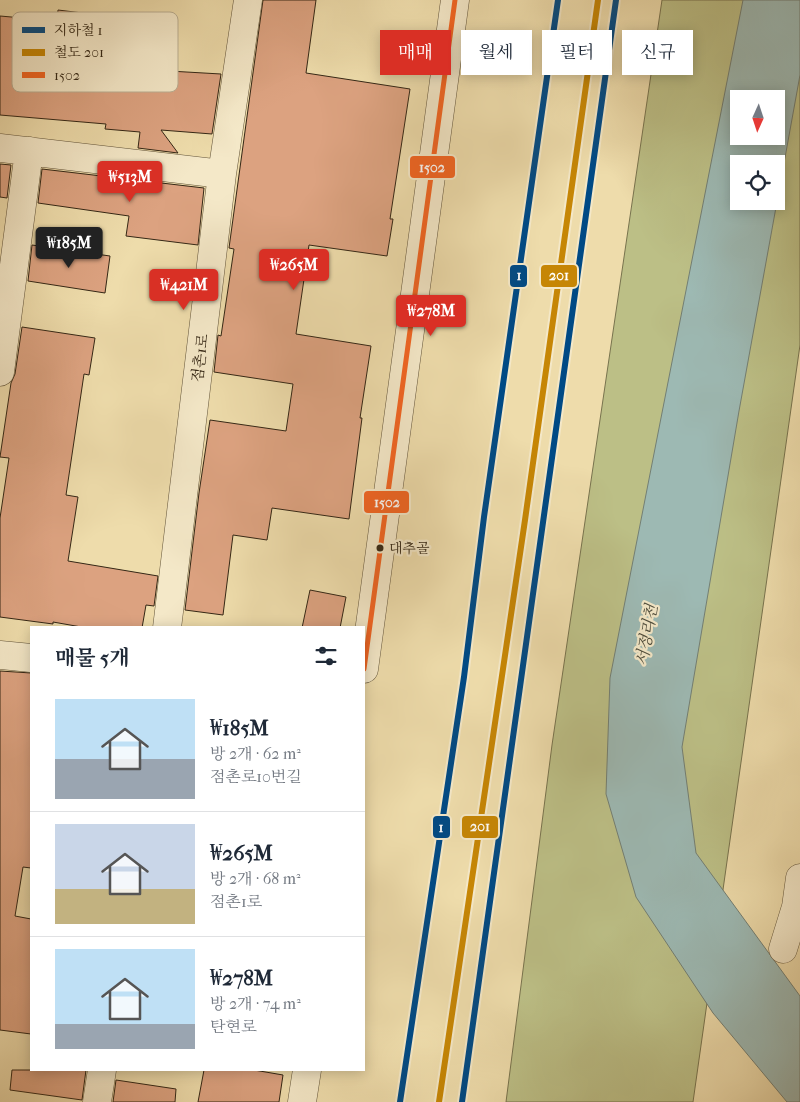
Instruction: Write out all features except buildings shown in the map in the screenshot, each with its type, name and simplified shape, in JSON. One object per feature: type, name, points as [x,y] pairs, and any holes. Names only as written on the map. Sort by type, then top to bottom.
[{"type":"street","name":"점촌1로","points":[[167,626],[222,174],[248,0]]},
{"type":"street","points":[[365,661],[455,0]]},
{"type":"street","points":[[0,148],[222,174]]},
{"type":"street","points":[[0,372],[29,151]]},
{"type":"street","points":[[0,655],[30,658]]},
{"type":"street","points":[[783,949],[798,907],[800,878]]},
{"type":"street","points":[[97,1102],[102,1071]]},
{"type":"street","points":[[302,1102],[307,1071]]},
{"type":"green space","points":[[662,0],[800,0],[800,345],[693,1102],[506,1102],[552,745],[651,75],[693,75],[693,30],[658,30]]},
{"type":"water","name":"서정리천","points":[[743,0],[800,0],[800,75],[785,158],[785,155],[730,155],[730,210],[775,210],[682,747],[696,853],[800,996],[800,1102],[787,1102],[713,1013],[636,897],[606,794],[610,678]]},
{"type":"metro line","name":"1","points":[[400,1102],[464,677],[484,517],[558,0]]},
{"type":"metro line","name":"1","points":[[462,1102],[616,0]]},
{"type":"rail line","name":"201","points":[[439,1102],[525,520],[598,0]]},
{"type":"transit line","name":"1502","points":[[365,662],[455,0]]},
{"type":"place","name":"대추골","points":[[380,548]]}]
